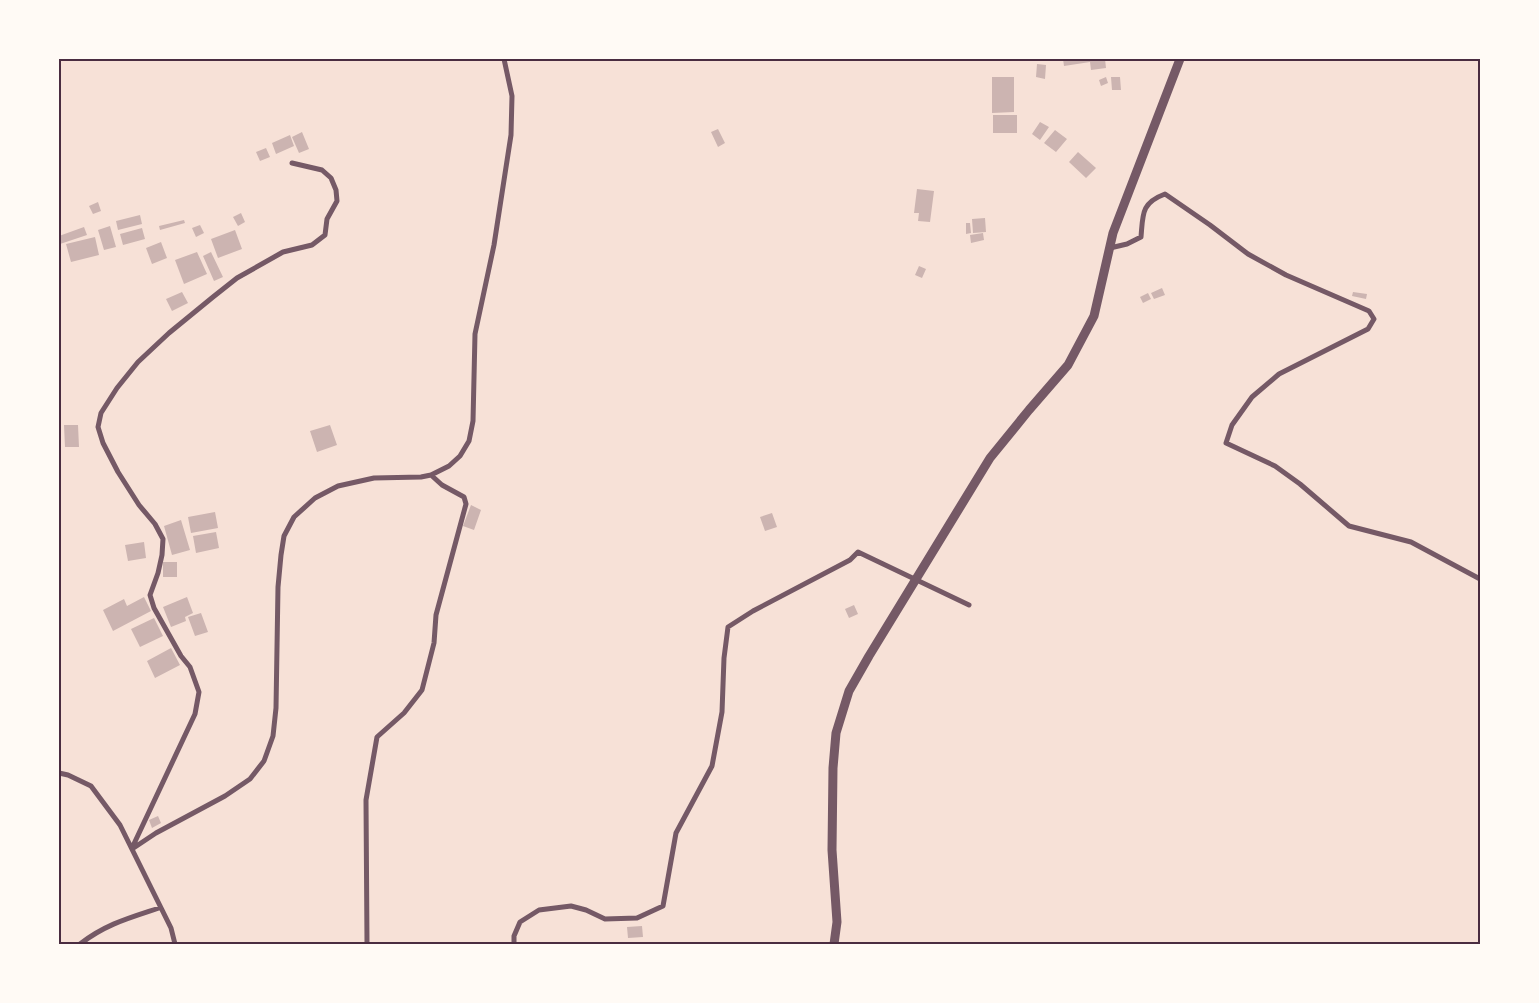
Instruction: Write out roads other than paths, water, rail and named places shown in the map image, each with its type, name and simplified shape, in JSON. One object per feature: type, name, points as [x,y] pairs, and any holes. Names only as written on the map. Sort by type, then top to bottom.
[{"type":"street","points":[[132,849],[156,833],[225,796],[250,779],[264,761],[274,736],[278,587],[281,555],[284,536],[294,518],[315,498],[338,486],[374,478],[431,475],[449,466],[460,456],[469,440],[473,421],[475,334],[494,245],[511,135],[512,96],[504,59]]},
{"type":"street","points":[[834,944],[837,922],[832,850],[833,768],[836,733],[849,691],[990,458],[1028,410],[1068,365],[1094,316],[1113,233],[1180,59]]},
{"type":"street","points":[[132,849],[195,714],[200,692],[190,667],[181,656],[150,595],[162,556],[163,539],[155,524],[118,472],[103,443],[98,427],[101,413],[117,388],[138,362],[169,332],[237,278],[283,252],[312,244],[325,235],[327,219],[337,201],[336,190],[331,178],[322,170],[292,163]]},
{"type":"street","points":[[1110,248],[1127,244],[1141,236],[1144,209],[1154,198],[1165,194],[1248,254],[1286,275],[1369,311],[1374,319],[1368,329],[1279,374],[1252,397],[1232,425],[1226,443],[1275,466],[1300,484],[1349,526],[1412,542],[1480,579]]},
{"type":"street","points":[[367,944],[366,800],[378,737],[404,713],[422,690],[434,643],[436,615],[466,504],[464,497],[442,485],[431,475]]},
{"type":"street","points":[[514,944],[514,936],[520,922],[539,910],[571,906],[586,910],[605,919],[637,918],[662,906],[676,832],[712,766],[722,712],[724,658],[728,627],[753,611],[850,560],[858,552],[969,604]]},
{"type":"street","points":[[59,773],[68,774],[91,786],[120,825],[171,928],[175,944]]},
{"type":"street","points":[[80,944],[95,932],[121,920],[160,908]]}]
